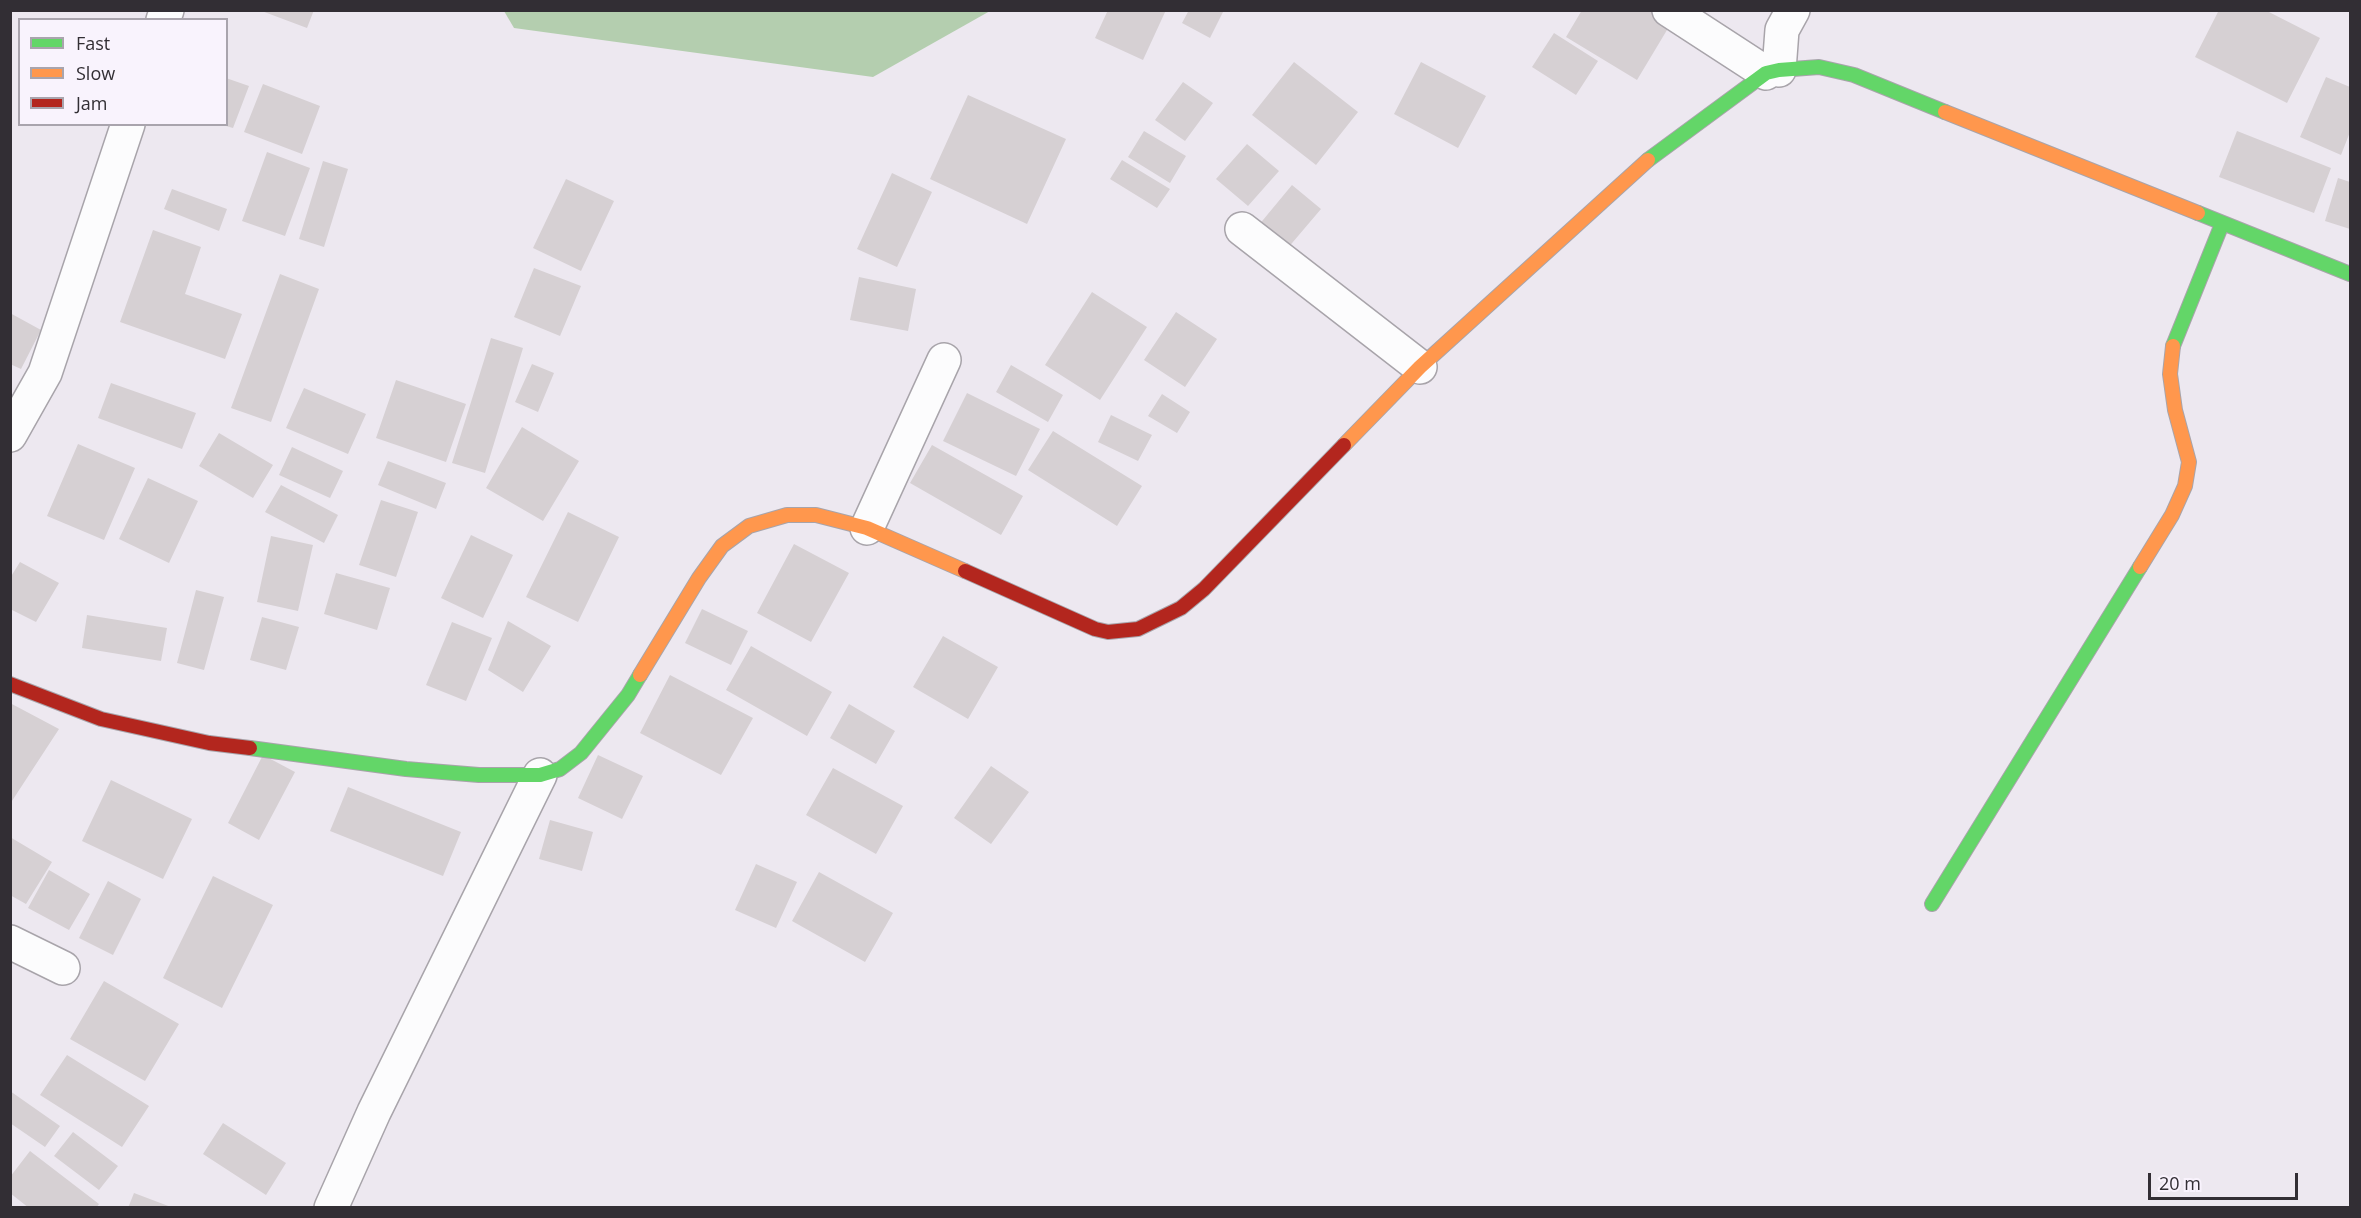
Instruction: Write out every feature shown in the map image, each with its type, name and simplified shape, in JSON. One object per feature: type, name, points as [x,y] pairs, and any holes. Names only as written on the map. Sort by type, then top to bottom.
[{"type":"street","points":[[1669,10],[1772,72]]},
{"type":"street","points":[[1772,72],[1782,30],[1793,10]]},
{"type":"street","points":[[10,684],[101,718],[209,743],[406,769],[479,775],[540,775],[560,769],[581,753],[603,727],[628,694],[699,578],[722,546],[749,526],[787,515],[816,514],[867,528],[1095,629],[1119,632],[1138,629],[1180,608],[1224,570],[1420,367],[1652,157],[1772,72],[1819,67],[1854,75],[2350,274]]},
{"type":"street","points":[[10,435],[45,374],[127,126]]},
{"type":"street","points":[[1932,904],[2172,514],[2185,486],[2188,462],[2175,410],[2170,374],[2173,344],[2222,224]]},
{"type":"street","points":[[1242,229],[1420,367]]},
{"type":"street","points":[[867,528],[944,360]]},
{"type":"street","points":[[331,1208],[379,1101],[540,775]]},
{"type":"street","points":[[10,942],[63,968]]},
{"type":"green space","points":[[504,11],[990,11],[873,77],[514,28]]},
{"type":"building","points":[[259,10],[314,10],[307,28]]},
{"type":"building","points":[[1108,10],[1166,10],[1143,60],[1095,38]]},
{"type":"building","points":[[1189,10],[1224,10],[1210,38],[1182,23]]},
{"type":"building","points":[[1582,10],[1658,10],[1673,20],[1637,80],[1566,37]]},
{"type":"building","points":[[2219,10],[2265,10],[2320,38],[2287,103],[2195,57]]},
{"type":"building","points":[[1554,33],[1598,61],[1576,95],[1532,67]]},
{"type":"building","points":[[1294,62],[1358,112],[1316,165],[1252,115]]},
{"type":"building","points":[[1421,62],[1486,96],[1458,148],[1394,114]]},
{"type":"building","points":[[2326,77],[2350,87],[2350,132],[2341,155],[2300,137]]},
{"type":"building","points":[[228,79],[249,86],[233,128],[226,126],[228,126]]},
{"type":"building","points":[[1183,82],[1213,103],[1185,141],[1155,120]]},
{"type":"building","points":[[263,84],[320,106],[302,154],[244,132]]},
{"type":"building","points":[[968,95],[1066,139],[1027,224],[930,179]]},
{"type":"building","points":[[1144,131],[1186,156],[1170,183],[1128,157]]},
{"type":"building","points":[[2237,131],[2331,168],[2314,213],[2219,177]]},
{"type":"building","points":[[1247,144],[1279,171],[1248,206],[1216,179]]},
{"type":"building","points":[[267,152],[310,168],[285,236],[242,221]]},
{"type":"building","points":[[1122,160],[1170,189],[1157,208],[1110,179]]},
{"type":"building","points":[[323,161],[348,169],[324,247],[299,239]]},
{"type":"building","points":[[892,173],[932,192],[897,267],[857,249]]},
{"type":"building","points":[[2338,178],[2350,182],[2350,229],[2325,221]]},
{"type":"building","points":[[566,179],[614,201],[581,271],[533,248]]},
{"type":"building","points":[[1292,185],[1321,209],[1287,249],[1258,226]]},
{"type":"building","points":[[172,189],[227,209],[219,231],[164,209]]},
{"type":"building","points":[[153,230],[201,247],[185,294],[242,314],[225,359],[120,322]]},
{"type":"building","points":[[534,268],[581,286],[560,336],[514,317]]},
{"type":"building","points":[[280,274],[319,289],[271,422],[231,408]]},
{"type":"building","points":[[859,277],[916,289],[908,331],[850,320]]},
{"type":"building","points":[[1092,292],[1147,327],[1100,400],[1045,365]]},
{"type":"building","points":[[1176,312],[1217,339],[1185,387],[1144,360]]},
{"type":"building","points":[[10,313],[41,330],[21,369],[10,364]]},
{"type":"building","points":[[491,338],[523,348],[485,473],[452,463]]},
{"type":"building","points":[[532,364],[554,373],[538,412],[515,402]]},
{"type":"building","points":[[1011,365],[1063,395],[1048,422],[996,392]]},
{"type":"building","points":[[396,380],[466,404],[446,462],[376,438]]},
{"type":"building","points":[[111,383],[196,413],[182,449],[98,418]]},
{"type":"building","points":[[304,388],[366,414],[348,454],[286,428]]},
{"type":"building","points":[[967,393],[1040,429],[1016,476],[943,441]]},
{"type":"building","points":[[1162,394],[1190,412],[1177,433],[1148,416]]},
{"type":"building","points":[[1111,415],[1152,435],[1138,461],[1098,442]]},
{"type":"building","points":[[522,427],[579,461],[543,521],[486,488]]},
{"type":"building","points":[[1053,431],[1142,486],[1117,526],[1028,470]]},
{"type":"building","points":[[219,433],[273,465],[253,498],[199,466]]},
{"type":"building","points":[[78,444],[135,468],[104,540],[47,516]]},
{"type":"building","points":[[932,445],[1023,496],[1001,535],[910,483]]},
{"type":"building","points":[[292,447],[343,471],[330,498],[279,475]]},
{"type":"building","points":[[388,461],[446,483],[436,509],[378,485]]},
{"type":"building","points":[[148,478],[198,501],[169,563],[119,539]]},
{"type":"building","points":[[281,485],[338,515],[324,543],[265,512]]},
{"type":"building","points":[[381,500],[418,512],[396,577],[359,565]]},
{"type":"building","points":[[568,512],[619,537],[578,622],[526,597]]},
{"type":"building","points":[[471,535],[513,555],[483,618],[441,598]]},
{"type":"building","points":[[271,536],[313,545],[298,611],[257,602]]},
{"type":"building","points":[[794,544],[849,573],[811,642],[757,613]]},
{"type":"building","points":[[20,562],[59,583],[36,622],[10,609],[10,578]]},
{"type":"building","points":[[336,573],[390,588],[377,630],[324,614]]},
{"type":"building","points":[[196,590],[224,597],[204,670],[177,663]]},
{"type":"building","points":[[702,609],[748,631],[731,665],[685,643]]},
{"type":"building","points":[[87,615],[167,628],[161,661],[82,648]]},
{"type":"building","points":[[262,617],[299,627],[286,670],[250,660]]},
{"type":"building","points":[[508,621],[551,646],[523,692],[488,670]]},
{"type":"building","points":[[452,622],[492,638],[466,701],[426,685]]},
{"type":"building","points":[[943,636],[998,667],[968,719],[913,687]]},
{"type":"building","points":[[751,646],[832,692],[807,736],[726,690]]},
{"type":"building","points":[[670,675],[753,718],[721,775],[640,733]]},
{"type":"building","points":[[10,703],[59,729],[10,804]]},
{"type":"building","points":[[849,704],[895,731],[876,764],[830,738]]},
{"type":"building","points":[[263,755],[295,772],[259,840],[228,823]]},
{"type":"building","points":[[598,755],[643,776],[622,819],[578,798]]},
{"type":"building","points":[[991,766],[1029,792],[991,844],[954,818]]},
{"type":"building","points":[[833,768],[903,806],[876,854],[806,815]]},
{"type":"building","points":[[111,780],[192,819],[163,879],[82,841]]},
{"type":"building","points":[[348,787],[461,832],[443,876],[330,831]]},
{"type":"building","points":[[550,820],[593,832],[582,871],[539,859]]},
{"type":"building","points":[[10,837],[52,862],[26,904],[10,895]]},
{"type":"building","points":[[756,864],[797,882],[776,928],[735,910]]},
{"type":"building","points":[[49,870],[90,894],[69,930],[28,908]]},
{"type":"building","points":[[819,872],[893,913],[865,962],[792,921]]},
{"type":"building","points":[[213,876],[273,905],[222,1008],[163,978]]},
{"type":"building","points":[[108,881],[141,899],[113,955],[79,938]]},
{"type":"building","points":[[104,981],[179,1024],[145,1081],[70,1039]]},
{"type":"building","points":[[67,1055],[149,1106],[122,1147],[40,1095]]},
{"type":"building","points":[[10,1091],[60,1126],[45,1147],[10,1123]]},
{"type":"building","points":[[223,1123],[286,1163],[266,1195],[203,1154]]},
{"type":"building","points":[[73,1132],[118,1166],[99,1190],[54,1156]]},
{"type":"building","points":[[30,1151],[99,1204],[96,1208],[29,1208],[10,1193],[10,1177]]},
{"type":"building","points":[[134,1193],[171,1207],[171,1208],[128,1208]]},
{"type":"traffic: fast","points":[[1648,160],[1766,73],[1779,70],[1819,67],[1854,75],[1945,112]]},
{"type":"traffic: fast","points":[[2198,213],[2350,274]]},
{"type":"traffic: fast","points":[[2173,346],[2222,224]]},
{"type":"traffic: fast","points":[[1932,904],[2140,567]]},
{"type":"traffic: fast","points":[[250,748],[406,769],[479,775],[540,775],[560,769],[581,753],[628,695],[640,675]]},
{"type":"traffic: slow","points":[[1945,112],[2198,213]]},
{"type":"traffic: slow","points":[[1344,445],[1420,367],[1648,160]]},
{"type":"traffic: slow","points":[[2140,567],[2172,515],[2185,486],[2189,462],[2175,410],[2170,374],[2173,346]]},
{"type":"traffic: slow","points":[[640,675],[699,578],[722,546],[749,526],[787,515],[816,515],[867,528],[965,571]]},
{"type":"traffic: jam","points":[[965,571],[1095,629],[1108,632],[1138,629],[1181,608],[1204,589],[1344,445]]},
{"type":"traffic: jam","points":[[10,684],[101,719],[209,743],[250,748]]}]
